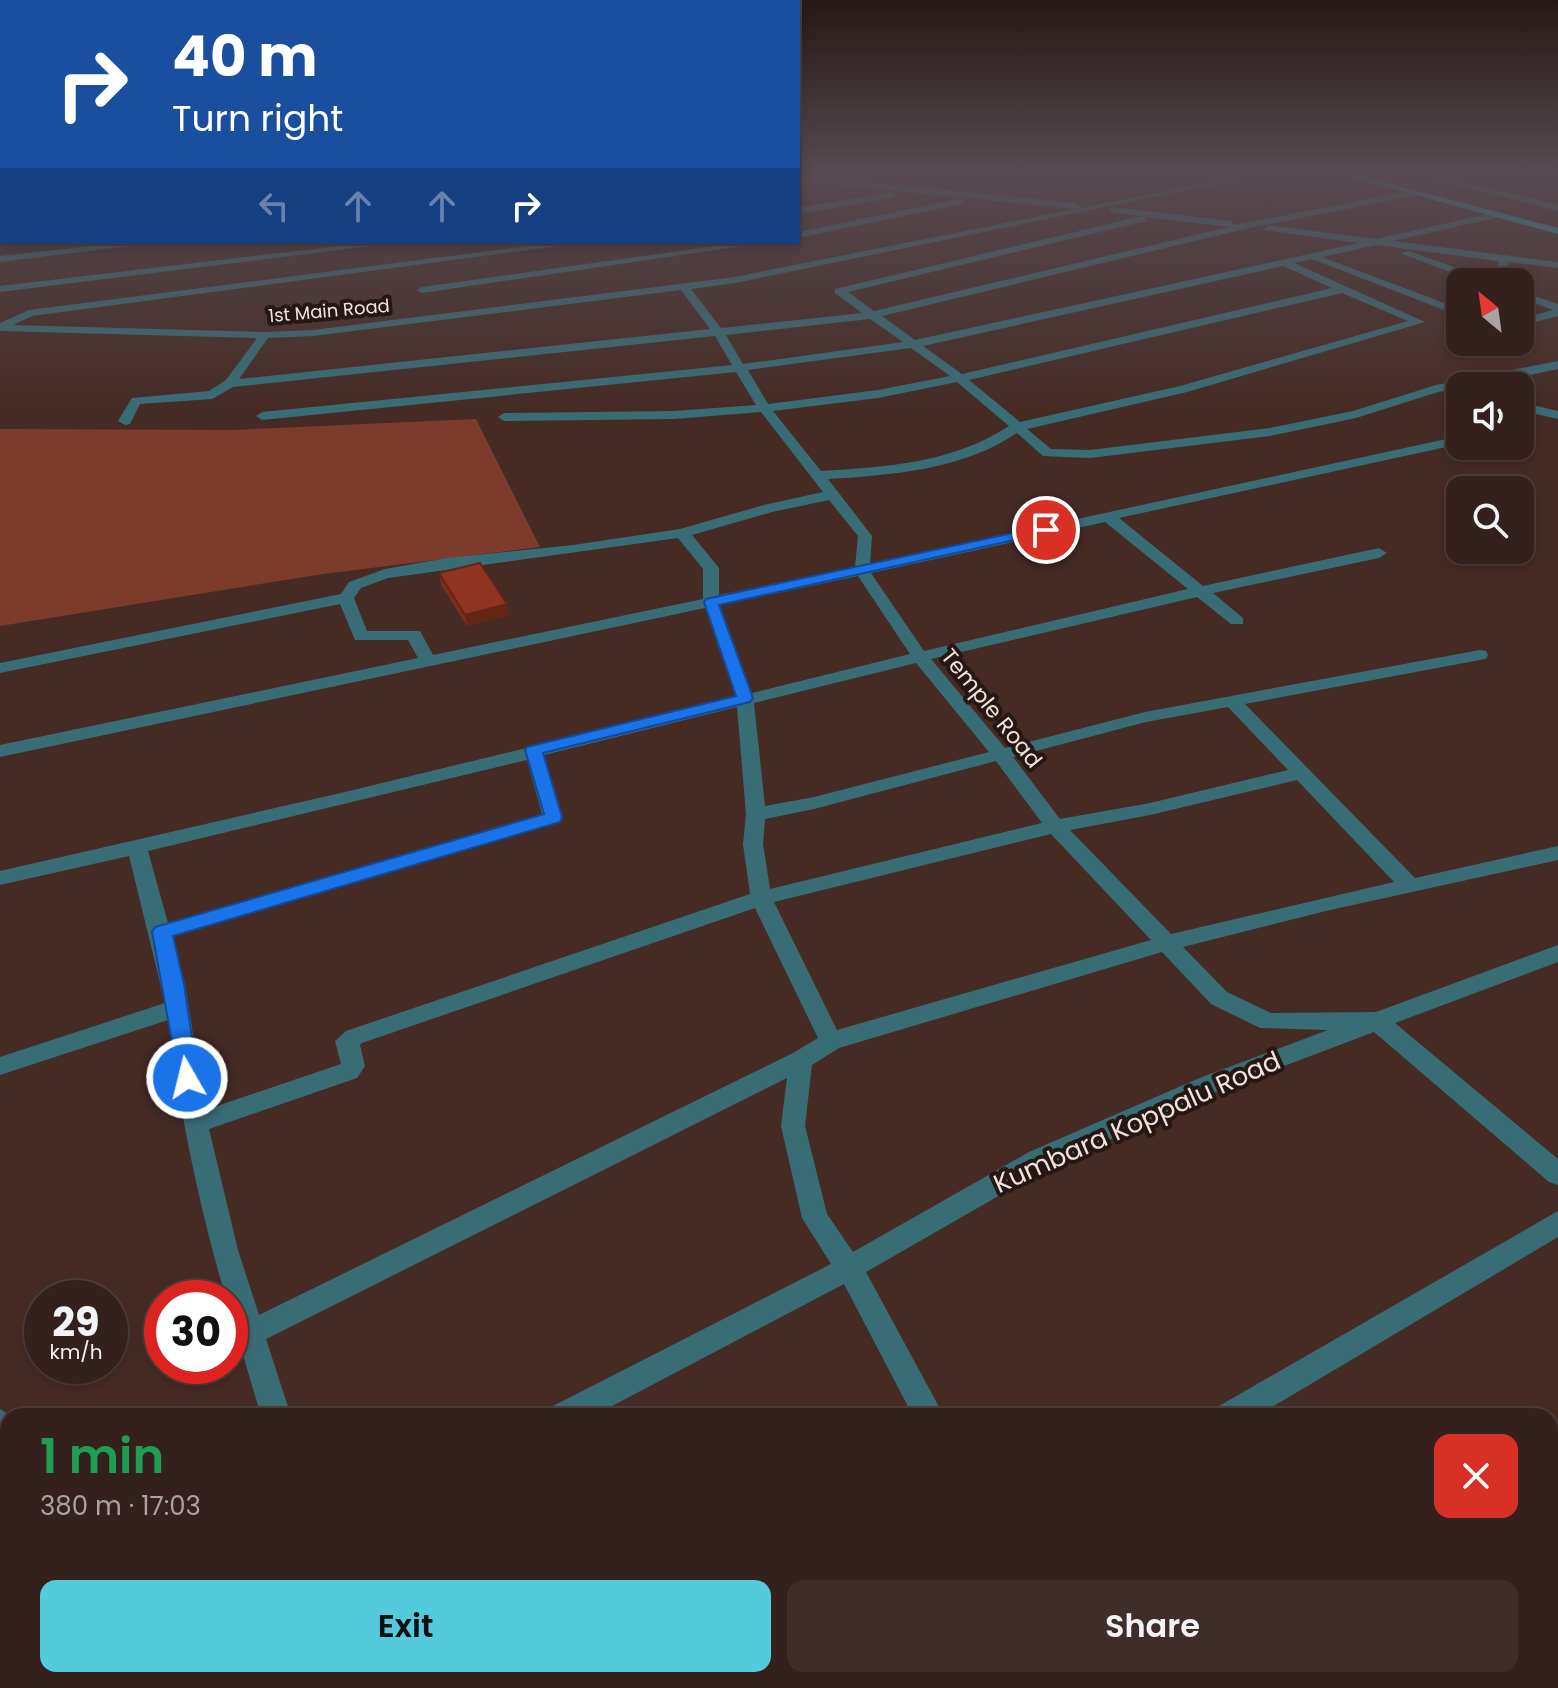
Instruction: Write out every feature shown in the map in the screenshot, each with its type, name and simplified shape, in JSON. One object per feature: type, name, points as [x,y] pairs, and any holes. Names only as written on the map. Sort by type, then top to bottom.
[{"type":"street","points":[[0,259],[75,251]]},
{"type":"street","points":[[0,289],[325,251]]},
{"type":"street","points":[[0,328],[29,313],[515,251]]},
{"type":"street","points":[[693,251],[710,262]]},
{"type":"street","points":[[422,290],[711,251]]},
{"type":"street","name":"1st Main Road","points":[[0,328],[265,335],[313,333],[735,280],[881,251]]},
{"type":"street","points":[[1010,251],[839,291],[960,378],[1048,453],[1090,454],[1270,432],[1356,414],[1446,388]]},
{"type":"street","points":[[230,383],[873,315],[1141,251]]},
{"type":"street","points":[[262,416],[739,368],[915,344],[1348,251]]},
{"type":"street","points":[[1404,251],[1486,282],[1502,274],[1504,257]]},
{"type":"street","points":[[1450,251],[1558,265]]},
{"type":"street","points":[[1316,258],[1446,308]]},
{"type":"street","points":[[815,476],[876,472],[942,460],[1000,441],[1017,427],[1183,389],[1419,322],[1287,264]]},
{"type":"street","points":[[722,271],[735,280]]},
{"type":"street","points":[[683,286],[719,333],[764,408],[865,536],[862,570]]},
{"type":"street","points":[[504,417],[674,415],[878,394],[960,378],[1343,289]]},
{"type":"street","points":[[1534,300],[1558,310]]},
{"type":"street","points":[[1534,318],[1558,310]]},
{"type":"street","points":[[125,421],[136,401],[212,395],[230,383],[265,335]]},
{"type":"street","points":[[1531,372],[1558,365]]},
{"type":"street","points":[[1534,410],[1558,415]]},
{"type":"street","points":[[0,751],[429,663],[1446,443]]},
{"type":"street","points":[[0,668],[346,598],[355,585],[385,574],[447,563],[573,550],[682,533],[769,508],[831,495]]},
{"type":"street","points":[[1107,516],[1237,621]]},
{"type":"street","points":[[682,533],[711,568],[711,602],[745,698],[756,814],[753,844],[761,898],[831,1041]]},
{"type":"street","points":[[0,878],[137,848],[919,656],[1379,553]]},
{"type":"street","name":"Temple Road","points":[[862,570],[919,656],[1055,826],[1219,998],[1268,1022],[1377,1021]]},
{"type":"street","points":[[346,598],[361,636],[414,635],[429,663]]},
{"type":"street","points":[[756,814],[814,803],[1145,717],[1480,655]]},
{"type":"street","points":[[1232,701],[1411,887]]},
{"type":"street","points":[[162,932],[553,817],[533,750]]},
{"type":"street","points":[[196,1123],[349,1071],[353,1066],[346,1046],[347,1041],[354,1037],[761,898],[1055,826],[1150,809],[1301,773]]},
{"type":"street","points":[[137,848],[162,932],[196,1123],[225,1250],[273,1408]]},
{"type":"street","points":[[250,1333],[801,1060],[831,1041],[1166,944],[1299,909],[1500,869],[1558,853]]},
{"type":"street","name":"Kumbara Koppalu Road","points":[[578,1408],[849,1268],[1038,1160],[1210,1084],[1558,953]]},
{"type":"street","points":[[0,1066],[177,1008]]},
{"type":"street","points":[[1377,1021],[1558,1174]]},
{"type":"street","points":[[801,1060],[793,1126],[815,1218],[849,1268],[925,1408]]},
{"type":"street","points":[[1243,1408],[1558,1223]]},
{"type":"shaded area","points":[[476,419],[540,547],[323,574],[0,626],[0,429],[233,430]]},
{"type":"building","points":[[480,563],[507,604],[465,615],[439,573]]},
{"type":"route","points":[[187,1078],[174,984],[162,932],[553,817],[533,750],[745,698],[711,602],[1046,530]]}]
